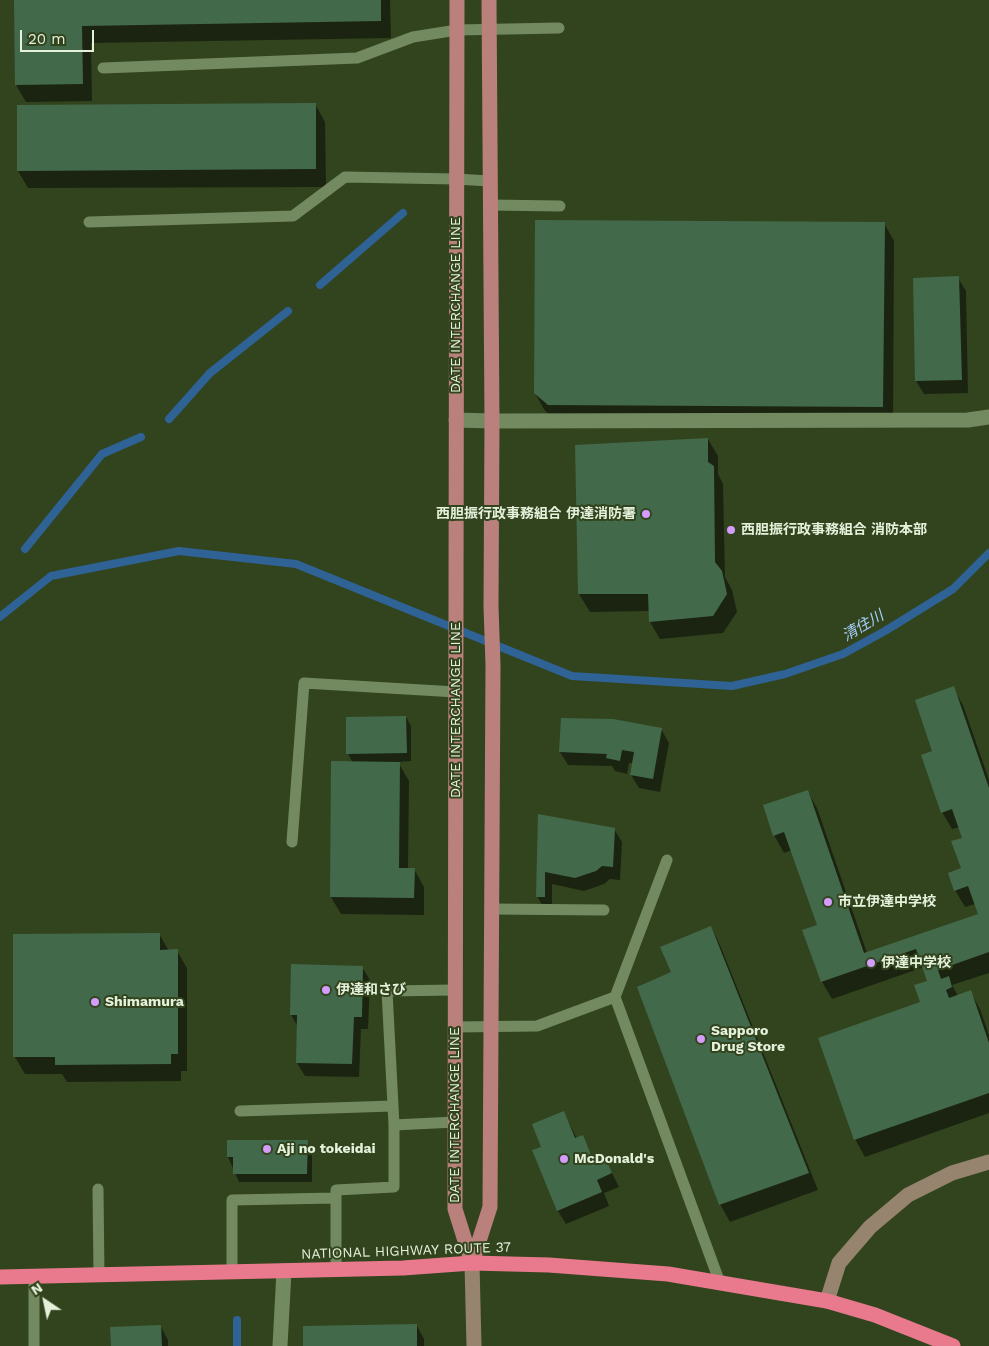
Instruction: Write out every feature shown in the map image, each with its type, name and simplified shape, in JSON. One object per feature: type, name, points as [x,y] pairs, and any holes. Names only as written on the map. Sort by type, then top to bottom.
[{"type":"highway","name":"NATIONAL HIGHWAY ROUTE 37","points":[[0,1277],[336,1270],[472,1263],[549,1265],[668,1274],[828,1301],[875,1315],[953,1346]]},
{"type":"main road","name":"DATE INTERCHANGE LINE","points":[[457,0],[455,1209],[472,1263]]},
{"type":"main road","points":[[472,1263],[490,1207],[493,666],[491,606],[492,421],[489,0]]},
{"type":"street","points":[[456,420],[968,420],[989,417]]},
{"type":"street","points":[[828,1301],[838,1263],[870,1227],[908,1195],[952,1173],[989,1162]]},
{"type":"street","points":[[472,1263],[474,1346]]},
{"type":"street","points":[[280,1346],[284,1271]]},
{"type":"lane","points":[[103,68],[357,58],[413,36],[457,30],[559,28]]},
{"type":"lane","points":[[89,222],[293,216],[345,177],[489,181]]},
{"type":"lane","points":[[489,205],[560,206]]},
{"type":"lane","points":[[292,842],[304,683],[456,692]]},
{"type":"lane","points":[[667,860],[614,997],[720,1283]]},
{"type":"lane","points":[[491,909],[604,910]]},
{"type":"lane","points":[[336,1270],[336,1190],[394,1187],[394,1125],[387,991],[455,990]]},
{"type":"lane","points":[[456,1027],[536,1026],[614,997]]},
{"type":"lane","points":[[240,1111],[392,1106]]},
{"type":"lane","points":[[394,1125],[455,1122]]},
{"type":"lane","points":[[98,1189],[99,1275]]},
{"type":"lane","points":[[232,1272],[232,1200],[336,1198]]},
{"type":"lane","points":[[34,1277],[34,1346]]},
{"type":"building","points":[[14,0],[381,0],[381,21],[82,26],[83,84],[15,85]]},
{"type":"building","points":[[316,103],[316,169],[17,171],[17,105]]},
{"type":"building","points":[[535,220],[885,222],[883,407],[548,405],[534,393]]},
{"type":"building","points":[[959,276],[962,380],[915,381],[913,278]]},
{"type":"building","name":"西胆振行政事務組合 伊達消防署","points":[[708,438],[708,462],[714,466],[715,562],[722,571],[727,594],[713,616],[649,622],[648,594],[578,594],[575,445]]},
{"type":"building","name":"市立伊達中学校","points":[[954,686],[989,788],[989,952],[938,970],[941,979],[949,976],[952,987],[946,990],[949,998],[971,990],[989,1043],[989,1093],[854,1140],[818,1038],[920,1002],[914,985],[927,981],[916,949],[821,982],[802,930],[817,925],[784,832],[773,836],[763,805],[808,790],[864,953],[978,914],[968,886],[954,891],[948,873],[961,868],[951,841],[962,838],[952,809],[941,813],[921,755],[932,751],[915,700]]},
{"type":"building","points":[[406,716],[407,753],[346,754],[346,717]]},
{"type":"building","points":[[561,718],[613,719],[662,728],[653,779],[630,775],[634,752],[622,750],[620,761],[606,758],[607,754],[559,752]]},
{"type":"building","points":[[331,761],[400,762],[399,868],[415,868],[414,898],[330,897]]},
{"type":"building","points":[[538,814],[615,828],[613,867],[602,866],[596,871],[575,878],[545,872],[545,897],[536,897]]},
{"type":"building","points":[[711,926],[809,1173],[719,1205],[637,987],[671,972],[660,947]]},
{"type":"building","name":"Shimamura","points":[[160,933],[160,950],[178,949],[178,1054],[171,1054],[171,1064],[55,1065],[55,1057],[13,1057],[13,934]]},
{"type":"building","name":"伊達和さび","points":[[291,964],[363,966],[362,1017],[354,1017],[352,1064],[296,1063],[297,1015],[290,1015]]},
{"type":"building","name":"McDonald's","points":[[564,1111],[575,1138],[583,1135],[594,1162],[605,1157],[612,1173],[597,1180],[602,1192],[557,1211],[532,1150],[541,1147],[532,1124]]},
{"type":"building","name":"Aji no tokeidai","points":[[227,1140],[308,1140],[307,1174],[233,1174],[233,1157],[227,1157]]},
{"type":"building","points":[[417,1324],[417,1346],[303,1346],[303,1326]]},
{"type":"building","points":[[161,1325],[162,1346],[111,1346],[110,1327]]},
{"type":"waterway","points":[[320,285],[403,213]]},
{"type":"waterway","points":[[169,419],[210,373],[288,311]]},
{"type":"waterway","points":[[25,549],[102,454],[141,437]]},
{"type":"waterway","points":[[0,617],[51,576],[179,551],[296,564],[572,676],[732,686],[785,674],[843,654],[885,631],[953,589],[989,553]]},
{"type":"waterway","name":"清住川","points":[[237,1320],[237,1346]]},
{"type":"place","name":"西胆振行政事務組合 伊達消防署","points":[[646,514]]},
{"type":"place","name":"西胆振行政事務組合 消防本部","points":[[731,530]]},
{"type":"place","name":"市立伊達中学校","points":[[828,902]]},
{"type":"place","name":"伊達中学校","points":[[871,963]]},
{"type":"place","name":"伊達和さび","points":[[326,990]]},
{"type":"place","name":"Shimamura","points":[[95,1002]]},
{"type":"place","name":"Sapporo Drug Store","points":[[701,1039]]},
{"type":"place","name":"Aji no tokeidai","points":[[267,1149]]},
{"type":"place","name":"McDonald's","points":[[564,1159]]}]
